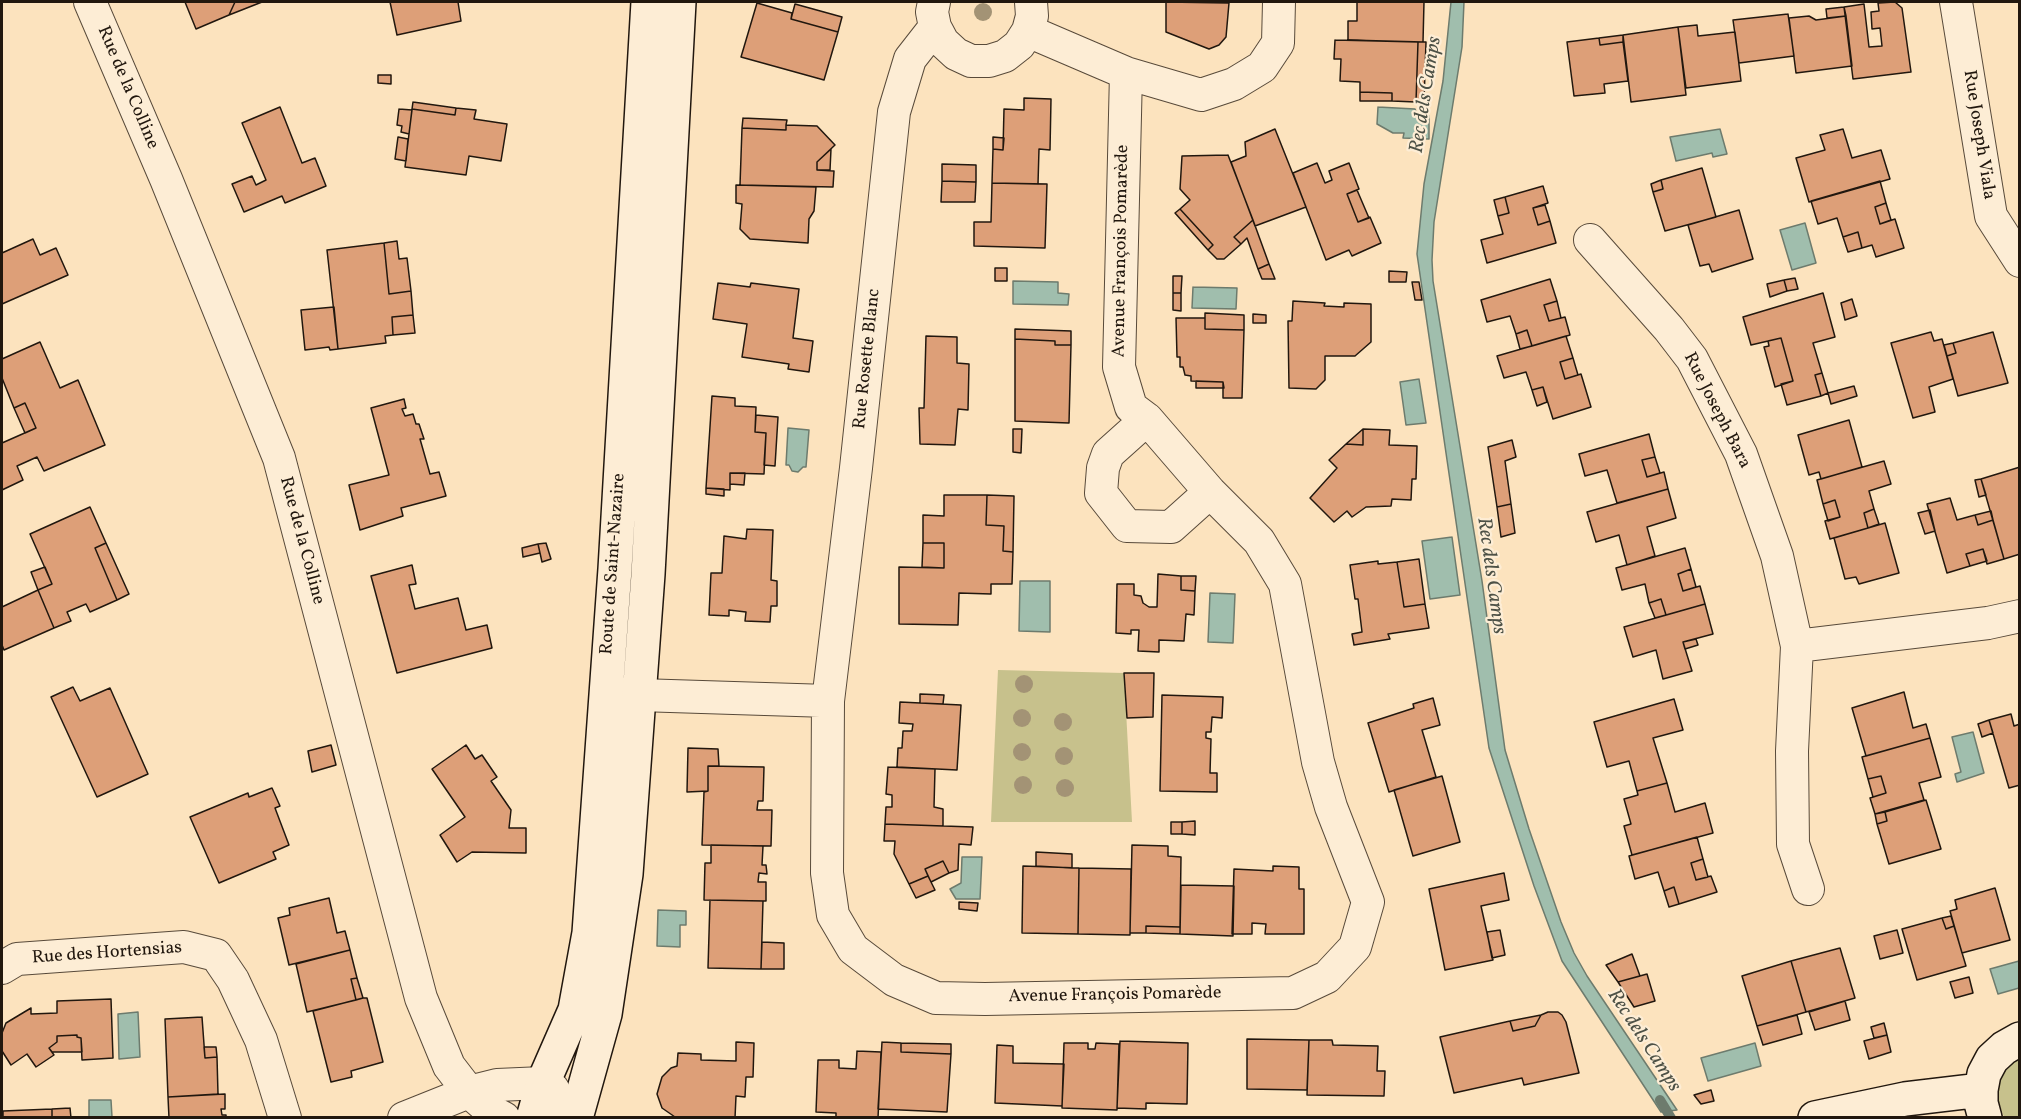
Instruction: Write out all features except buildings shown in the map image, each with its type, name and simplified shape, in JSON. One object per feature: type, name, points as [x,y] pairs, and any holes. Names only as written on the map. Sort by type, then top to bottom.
[{"type":"street","name":"Rue de la Colline","points":[[90,2],[166,179],[279,458],[421,998],[449,1066],[469,1092],[491,1111],[504,1118]]},
{"type":"street","name":"Route de Saint-Nazaire","points":[[533,1118],[543,1083],[575,1010],[589,933],[615,569],[648,2]]},
{"type":"street","name":"Route de Saint-Nazaire","points":[[576,1118],[605,1014],[626,874],[648,574],[679,2]]},
{"type":"street","points":[[934,14],[943,42],[956,54],[971,60],[989,61],[1005,56],[1019,45],[1030,16],[1126,73],[1201,94],[1234,84],[1262,67],[1278,43],[1279,2]]},
{"type":"street","name":"Rue Joseph Viala","points":[[1956,2],[1991,216],[2019,261]]},
{"type":"street","name":"Rue Rosette Blanc","points":[[828,700],[894,112],[910,59],[934,14]]},
{"type":"street","name":"Avenue François Pomarède","points":[[828,700],[827,873],[833,915],[853,949],[894,980],[936,998],[1293,993],[1327,977],[1355,947],[1368,902],[1331,807],[1318,762],[1285,584],[1259,541],[1210,492],[1147,419],[1131,408],[1119,367],[1126,73]]},
{"type":"street","name":"Rue Joseph Bara","points":[[1590,240],[1669,329],[1692,359],[1741,454],[1777,556],[1797,646],[1792,751],[1793,844],[1808,889]]},
{"type":"street","points":[[1147,419],[1108,454],[1103,468],[1101,493],[1127,526],[1171,527],[1210,492]]},
{"type":"street","points":[[1797,646],[1988,623],[2019,616]]},
{"type":"street","points":[[606,692],[639,695],[828,700]]},
{"type":"street","name":"Rue des Hortensias","points":[[2,968],[17,960],[184,946],[216,955],[233,980],[261,1040],[285,1118]]},
{"type":"street","points":[[1815,1118],[1905,1099],[1983,1104],[1984,1074],[1992,1059],[2019,1039]]},
{"type":"street","points":[[404,1118],[469,1092],[497,1085],[543,1083],[553,1089],[564,1118]]},
{"type":"shaded area","points":[[1451,2],[1464,2],[1462,47],[1434,222],[1433,281],[1482,581],[1505,750],[1529,829],[1574,953],[1677,1110],[1661,1112],[1562,961],[1534,886],[1489,748],[1417,254],[1424,184],[1443,81]]},
{"type":"shaded area","points":[[1378,107],[1415,109],[1417,114],[1429,116],[1429,139],[1403,138],[1404,133],[1393,133],[1377,124]]},
{"type":"shaded area","points":[[1720,129],[1727,154],[1713,157],[1712,153],[1676,161],[1670,137]]},
{"type":"shaded area","points":[[1805,223],[1816,263],[1792,270],[1780,230]]},
{"type":"shaded area","points":[[1013,281],[1058,282],[1058,293],[1069,294],[1068,305],[1013,304]]},
{"type":"shaded area","points":[[1193,287],[1237,288],[1236,309],[1192,308]]},
{"type":"shaded area","points":[[1419,379],[1426,423],[1406,425],[1400,382]]},
{"type":"shaded area","points":[[788,428],[809,430],[806,467],[798,472],[792,471],[789,465],[786,465]]},
{"type":"shaded area","points":[[1452,537],[1460,595],[1430,599],[1422,541]]},
{"type":"shaded area","points":[[1020,581],[1050,581],[1050,632],[1019,631]]},
{"type":"shaded area","points":[[1210,593],[1235,594],[1233,643],[1208,642]]},
{"type":"shaded area","points":[[998,670],[1124,673],[1132,822],[991,822]]},
{"type":"shaded area","points":[[1973,732],[1984,773],[1957,782],[1955,774],[1961,772],[1952,737]]},
{"type":"shaded area","points":[[962,857],[982,857],[980,899],[956,899],[950,889],[961,883]]},
{"type":"shaded area","points":[[658,910],[686,911],[686,925],[680,925],[680,947],[657,946]]},
{"type":"shaded area","points":[[2019,961],[2019,988],[1998,994],[1990,969]]},
{"type":"shaded area","points":[[138,1012],[140,1057],[119,1059],[118,1014]]},
{"type":"shaded area","points":[[1755,1043],[1761,1066],[1708,1081],[1701,1058]]},
{"type":"shaded area","points":[[2019,1056],[2019,1117],[2004,1117],[1998,1100],[1998,1085],[2004,1071]]},
{"type":"shaded area","points":[[89,1100],[111,1100],[112,1117],[89,1117]]},
{"type":"waterway","name":"Rec dels Camps","points":[[1660,1100],[1671,1118]]}]
